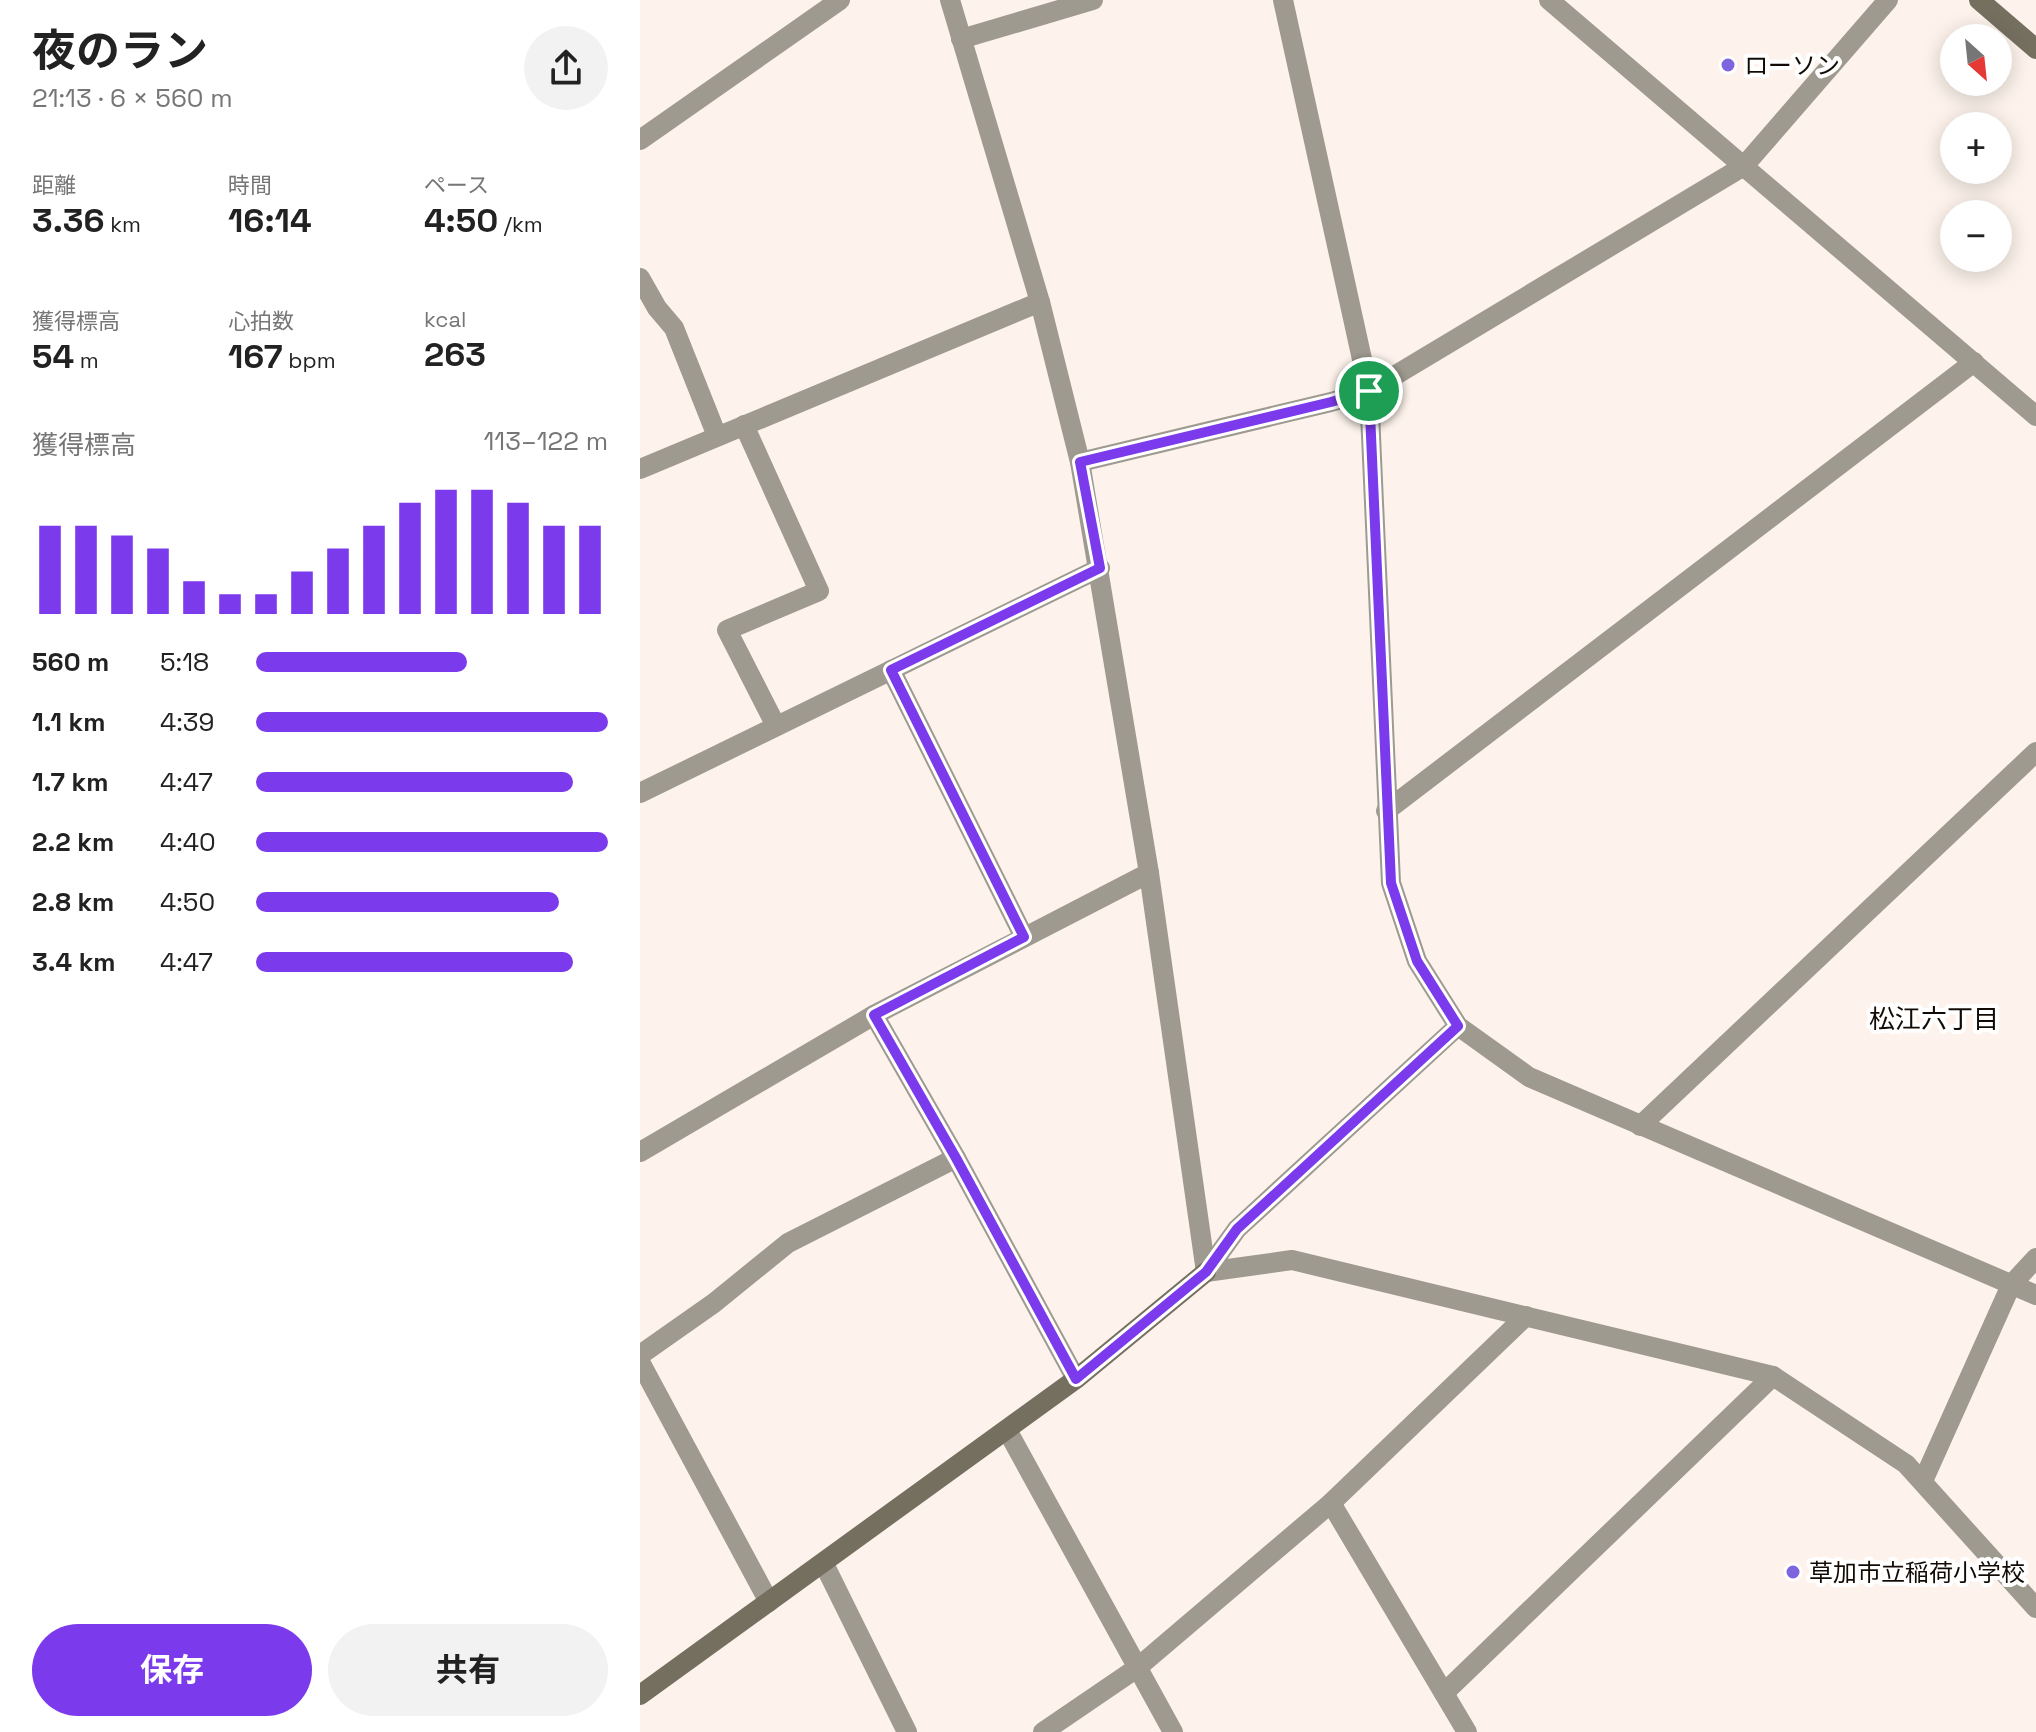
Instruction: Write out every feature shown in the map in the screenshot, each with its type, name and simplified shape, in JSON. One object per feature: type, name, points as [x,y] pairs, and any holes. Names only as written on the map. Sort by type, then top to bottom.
[{"type":"street","points":[[640,140],[840,0]]},
{"type":"street","points":[[950,0],[1040,302],[1080,462],[1149,873],[1206,1272]]},
{"type":"street","points":[[961,39],[1093,0]]},
{"type":"street","points":[[1283,0],[1369,391],[1391,883],[1417,961],[1458,1026],[1529,1077],[2036,1295]]},
{"type":"street","points":[[1549,0],[2036,416]]},
{"type":"street","points":[[1080,462],[1369,391],[1744,166],[1888,0]]},
{"type":"street","points":[[1979,0],[2036,49]]},
{"type":"street","points":[[640,278],[657,308],[674,328],[717,436]]},
{"type":"street","points":[[640,469],[1040,302]]},
{"type":"street","points":[[1386,811],[1974,362]]},
{"type":"street","points":[[744,425],[819,591],[727,630],[776,726]]},
{"type":"street","points":[[640,793],[1100,568]]},
{"type":"street","points":[[891,670],[1024,937]]},
{"type":"street","points":[[1640,1126],[2036,752]]},
{"type":"street","points":[[640,1152],[874,1015],[1149,873]]},
{"type":"street","points":[[874,1015],[1076,1379]]},
{"type":"street","points":[[640,1695],[1076,1379],[1206,1272],[1237,1229],[1458,1026]]},
{"type":"street","points":[[640,1355],[714,1303],[788,1243],[956,1158]]},
{"type":"street","points":[[1923,1481],[2011,1285],[2036,1258]]},
{"type":"street","points":[[1206,1272],[1292,1260],[1773,1376],[1906,1464],[2036,1608]]},
{"type":"street","points":[[1043,1732],[1137,1668],[1331,1503],[1526,1316]]},
{"type":"street","points":[[640,1362],[769,1602]]},
{"type":"street","points":[[1444,1693],[1773,1376]]},
{"type":"street","points":[[1007,1430],[1173,1732]]},
{"type":"street","points":[[1331,1503],[1467,1732]]},
{"type":"street","points":[[824,1564],[907,1732]]},
{"type":"place","name":"ローソン","points":[[1728,65]]},
{"type":"place","name":"草加市立稲荷小学校","points":[[1793,1572]]},
{"type":"district","name":"松江六丁目","points":[[1934,1019]]},
{"type":"route","points":[[1369,391],[1391,883],[1417,961],[1458,1026],[1237,1229],[1206,1272],[1076,1379],[874,1015],[1024,937],[891,670],[1100,568],[1080,462],[1369,391]]}]
